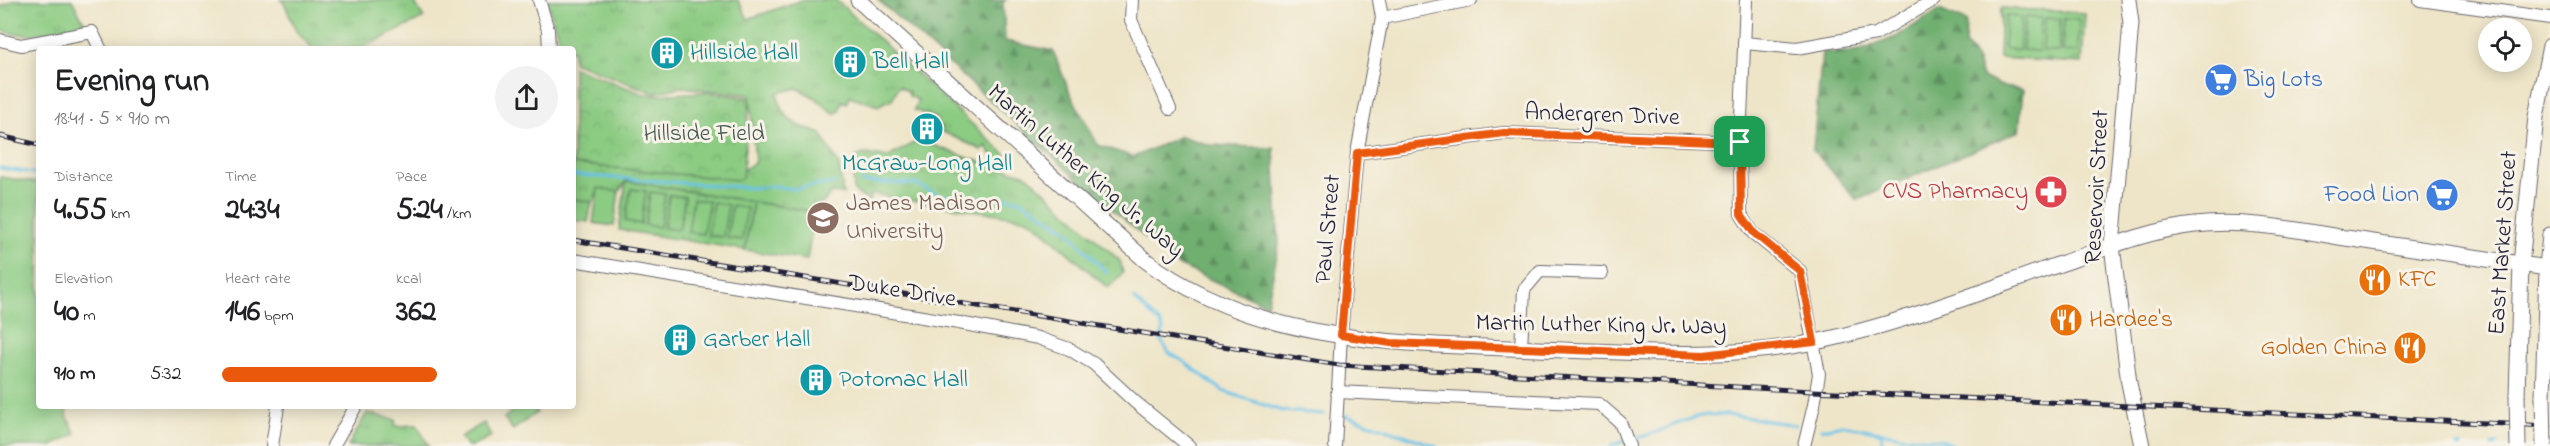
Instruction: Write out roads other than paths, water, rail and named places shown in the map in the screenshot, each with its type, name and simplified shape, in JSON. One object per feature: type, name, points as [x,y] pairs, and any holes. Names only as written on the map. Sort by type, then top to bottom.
[{"type":"main road","name":"Martin Luther King Jr. Way","points":[[858,0],[1162,273],[1234,309],[1259,317],[1341,335],[1391,343],[1704,355],[1814,342],[1919,313],[2112,246],[2173,228],[2227,223],[2547,268]]},
{"type":"main road","name":"Reservoir Street","points":[[2128,0],[2131,23],[2112,246],[2128,383],[2142,446]]},
{"type":"main road","name":"East Market Street","points":[[2518,446],[2517,395],[2521,264],[2536,117],[2550,46]]},
{"type":"main road","name":"East Market Street","points":[[2544,446],[2547,268],[2550,235]]},
{"type":"street","points":[[539,0],[548,30],[549,46]]},
{"type":"street","points":[[1132,0],[1131,20],[1170,109]]},
{"type":"street","name":"Paul Street","points":[[1335,446],[1341,335],[1357,153],[1382,18],[1379,0]]},
{"type":"street","points":[[1382,18],[1471,0]]},
{"type":"street","points":[[1746,0],[1740,142],[1741,214],[1754,233],[1800,271],[1819,374],[1804,446]]},
{"type":"street","points":[[1744,43],[1797,48],[1876,34],[1934,0]]},
{"type":"street","points":[[2420,0],[2550,18]]},
{"type":"street","points":[[0,40],[21,45],[92,32],[99,46]]},
{"type":"street","name":"Andergren Drive","points":[[1357,153],[1504,133],[1740,142]]},
{"type":"street","name":"Duke Drive","points":[[576,260],[988,327],[1038,338],[1069,349],[1094,364],[1135,402],[1189,446]]},
{"type":"street","points":[[1521,348],[1524,290],[1540,272],[1602,273]]},
{"type":"street","points":[[1337,392],[1599,404],[1620,422],[1628,441]]},
{"type":"street","points":[[272,446],[278,409]]},
{"type":"street","points":[[333,446],[354,409]]},
{"type":"waterway","points":[[0,168],[36,174]]},
{"type":"waterway","points":[[576,175],[754,188],[774,186],[793,189],[835,183]]},
{"type":"waterway","points":[[861,182],[916,184],[938,195],[987,201],[1000,197],[1020,200],[1067,230],[1107,273]]},
{"type":"waterway","points":[[1134,299],[1160,323],[1163,330],[1161,340],[1169,353],[1223,391],[1282,411],[1324,414]]},
{"type":"waterway","points":[[1345,415],[1436,446]]},
{"type":"waterway","points":[[1630,440],[1692,418],[1711,415],[1795,425]]},
{"type":"waterway","points":[[1821,429],[1843,425],[1900,436],[1941,440],[1955,446]]},
{"type":"waterway","points":[[1881,433],[1883,446]]},
{"type":"waterway","points":[[1611,446],[1624,441]]},
{"type":"waterway","points":[[2492,446],[2497,444]]},
{"type":"railway","points":[[0,136],[36,144]]},
{"type":"railway","points":[[576,240],[1339,365],[1792,390],[2550,426]]},
{"type":"place","name":"Hillside Hall","points":[[667,53]]},
{"type":"place","name":"Bell Hall","points":[[850,62]]},
{"type":"place","name":"Big Lots","points":[[2221,80]]},
{"type":"place","name":"McGraw-Long Hall","points":[[927,129]]},
{"type":"place","name":"CVS Pharmacy","points":[[2051,192]]},
{"type":"place","name":"Food Lion","points":[[2442,195]]},
{"type":"place","name":"James Madison University","points":[[823,218]]},
{"type":"place","name":"KFC","points":[[2375,280]]},
{"type":"place","name":"Hardee's","points":[[2066,320]]},
{"type":"place","name":"Garber Hall","points":[[680,340]]},
{"type":"place","name":"Golden China","points":[[2410,348]]},
{"type":"place","name":"Potomac Hall","points":[[816,380]]},
{"type":"park label","name":"Hillside Field","points":[[704,134]]}]
